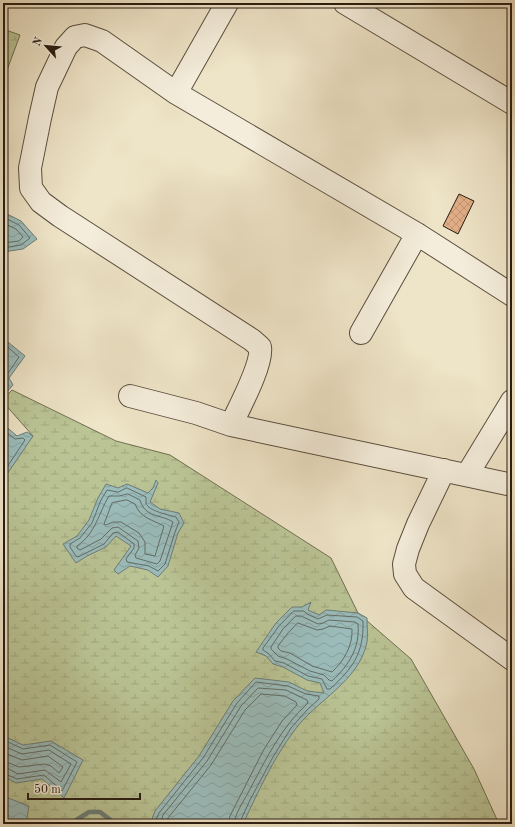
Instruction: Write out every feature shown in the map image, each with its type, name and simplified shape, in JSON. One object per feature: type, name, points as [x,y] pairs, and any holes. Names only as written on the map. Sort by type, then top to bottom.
[{"type":"street","points":[[176,93],[227,3]]},
{"type":"street","points":[[354,5],[512,104]]},
{"type":"street","points":[[231,425],[256,368],[260,357],[260,347],[246,336],[60,216],[41,202],[31,188],[30,168],[47,87],[66,48],[75,37],[86,35],[102,41],[176,93],[417,234],[512,294]]},
{"type":"street","points":[[361,333],[417,234]]},
{"type":"street","points":[[130,396],[196,413],[231,425],[512,485]]},
{"type":"street","points":[[467,475],[512,401]]},
{"type":"street","points":[[444,470],[408,549],[404,564],[405,574],[414,588],[512,659]]},
{"type":"green space","points":[[3,29],[20,35],[3,81]]},
{"type":"green space","points":[[12,390],[116,441],[170,455],[331,558],[358,613],[411,659],[474,769],[499,824],[3,824],[3,475],[33,436],[3,402],[3,399]]},
{"type":"water","points":[[3,212],[21,221],[37,239],[23,249],[3,252]]},
{"type":"water","points":[[3,338],[25,356],[9,378],[13,385],[3,396]]},
{"type":"water","points":[[3,424],[17,436],[27,432],[33,436],[3,480]]},
{"type":"water","points":[[156,480],[158,483],[150,502],[160,509],[179,513],[184,523],[178,533],[168,566],[158,577],[148,570],[130,566],[118,574],[114,570],[131,546],[116,536],[106,547],[76,563],[63,544],[77,536],[89,520],[98,498],[106,484],[118,488],[127,484],[148,493],[153,488]]},
{"type":"water","points":[[311,602],[308,610],[319,615],[326,610],[358,613],[367,618],[367,642],[362,656],[346,680],[303,720],[286,742],[266,776],[243,824],[150,824],[155,811],[199,756],[233,701],[255,678],[289,682],[307,691],[324,693],[320,683],[307,680],[283,667],[273,664],[266,656],[256,652],[276,623],[292,607],[302,607]]},
{"type":"water","points":[[6,737],[23,745],[51,741],[83,760],[64,798],[42,779],[16,783],[3,776],[3,743]]},
{"type":"water","points":[[3,796],[29,806],[26,824],[12,824],[3,819]]},
{"type":"building","points":[[459,194],[474,201],[458,234],[443,226]]},
{"type":"waterway","points":[[70,824],[89,812],[100,812],[116,824]]}]
